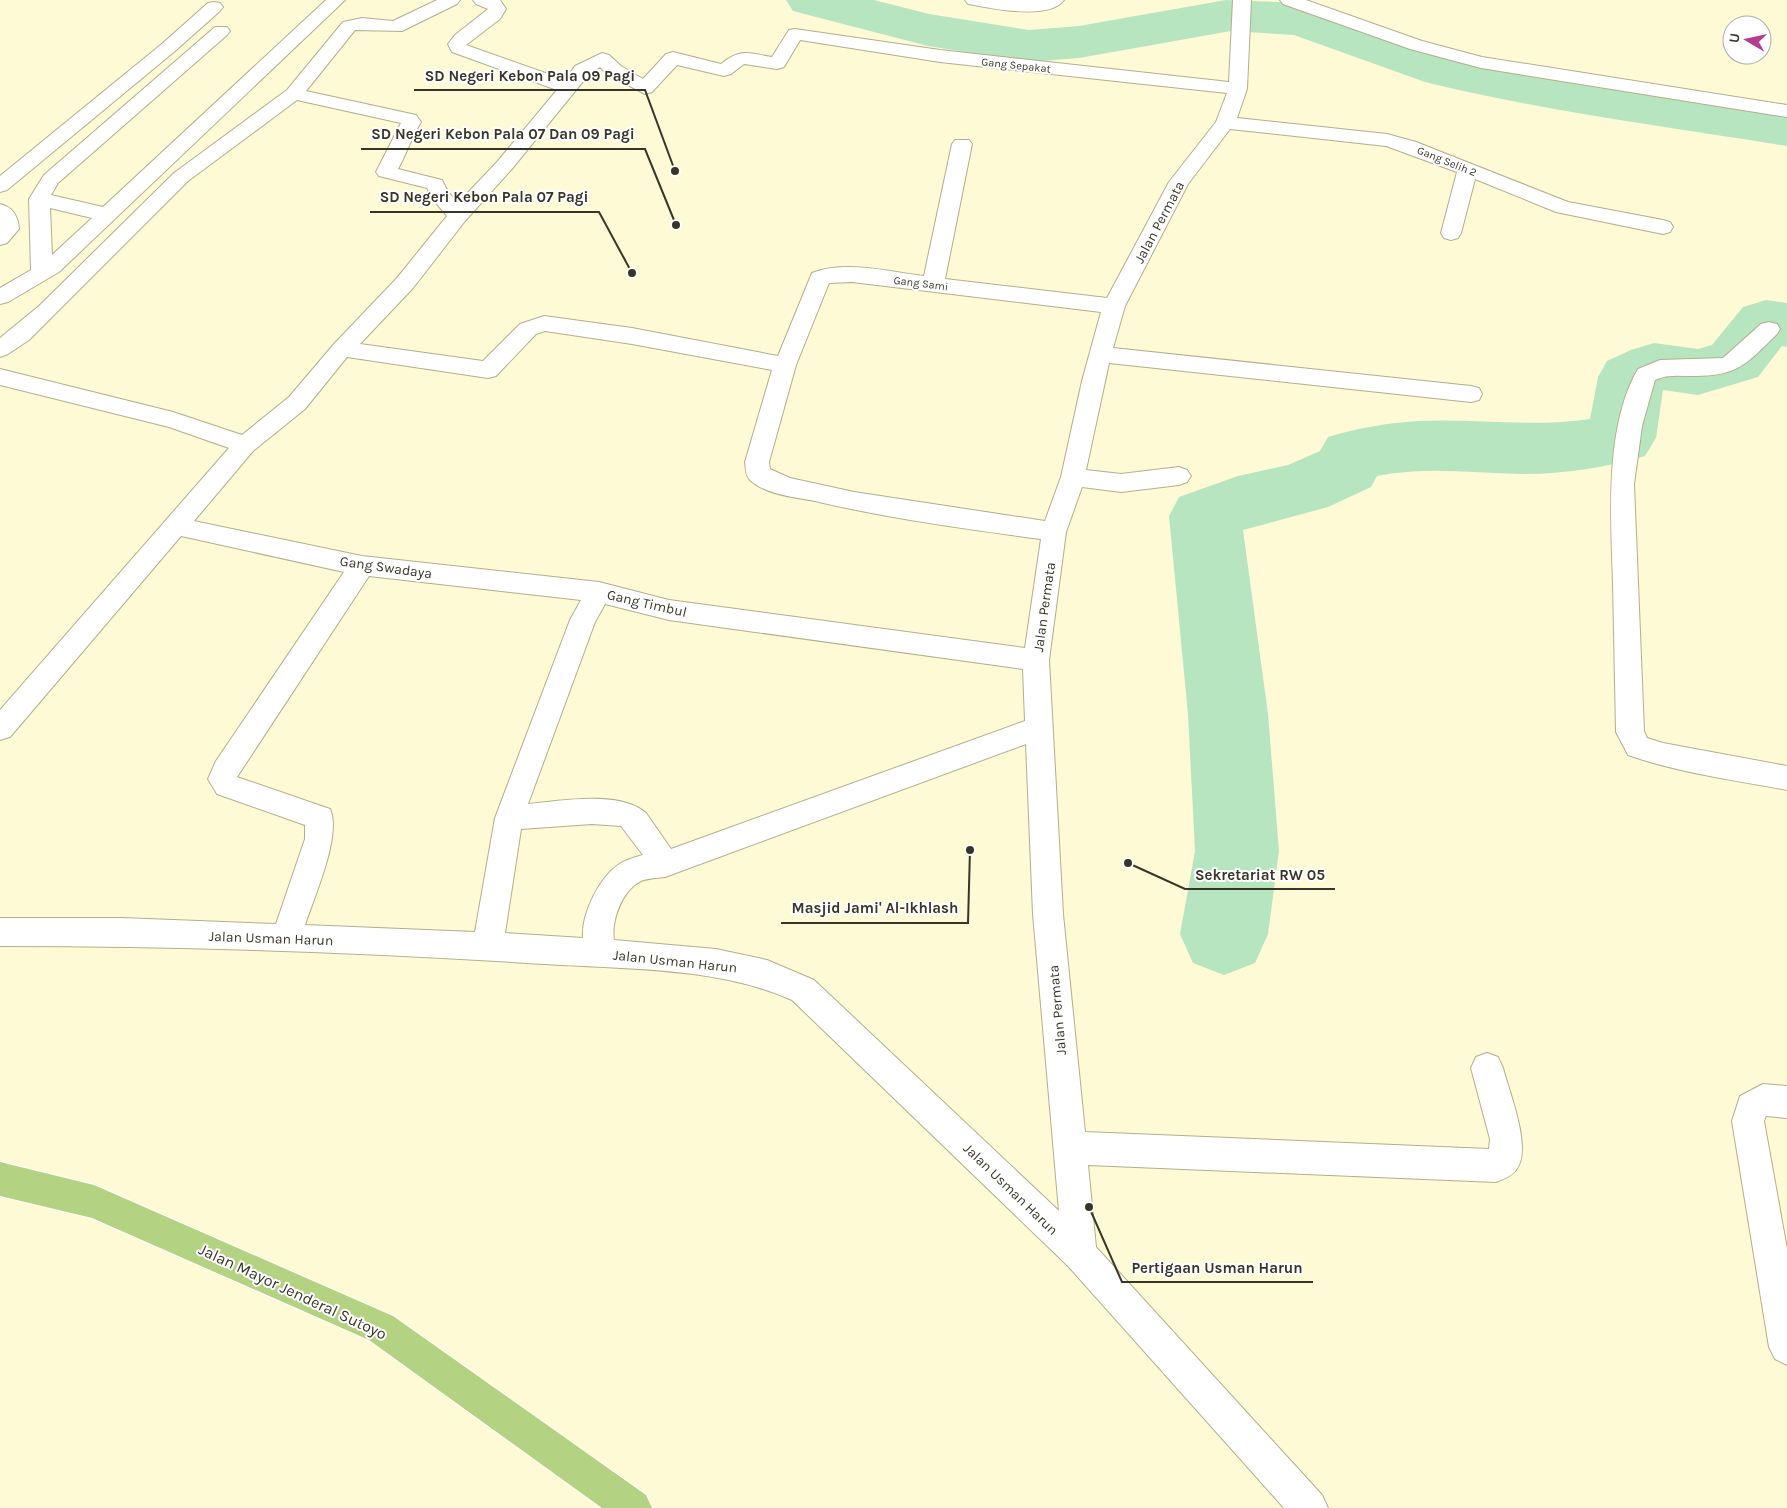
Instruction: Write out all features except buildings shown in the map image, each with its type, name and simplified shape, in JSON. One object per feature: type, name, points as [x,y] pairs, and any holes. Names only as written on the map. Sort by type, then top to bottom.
[{"type":"highway","name":"Jalan Mayor Jenderal Sutoyo","points":[[0,1179],[94,1202],[381,1328],[634,1508]]},
{"type":"street","points":[[0,297],[52,267],[336,0]]},
{"type":"street","points":[[0,349],[21,335],[47,312],[181,177],[294,94],[349,26],[362,23],[396,27],[451,0]]},
{"type":"street","points":[[0,729],[245,445],[297,403],[342,349],[405,283],[458,216],[504,166],[569,88],[458,48],[457,44],[461,39],[494,15],[497,9],[494,4],[482,0]]},
{"type":"street","points":[[974,0],[1015,7],[1037,7],[1055,0]]},
{"type":"street","name":"Jalan Permata","points":[[1080,1254],[1048,914],[1036,660],[1054,532],[1073,477],[1114,306],[1180,182],[1226,123],[1235,102],[1238,89],[1242,0]]},
{"type":"street","points":[[1289,0],[1416,45],[1481,62],[1787,111]]},
{"type":"street","points":[[0,186],[169,47],[214,7]]},
{"type":"street","points":[[42,272],[39,199],[51,179],[221,31]]},
{"type":"street","name":"Gang Sepakat","points":[[569,88],[582,70],[602,59],[614,70],[645,88],[674,58],[724,70],[740,58],[777,63],[795,34],[940,56],[1238,89]]},
{"type":"street","points":[[294,94],[410,119],[411,122],[399,142],[398,150],[386,172],[435,184],[439,194],[458,216]]},
{"type":"street","name":"Gang Selih 2","points":[[1226,123],[1387,140],[1409,146],[1563,207],[1663,227]]},
{"type":"street","points":[[933,284],[962,144]]},
{"type":"street","points":[[1451,233],[1467,170]]},
{"type":"street","points":[[39,199],[108,215]]},
{"type":"street","points":[[0,210],[8,218],[9,229],[0,238]]},
{"type":"street","name":"Gang Sami","points":[[785,365],[820,278],[825,276],[852,275],[1114,306]]},
{"type":"street","points":[[342,349],[488,370],[528,329],[544,323],[632,336],[785,365],[757,462],[758,473],[768,481],[909,512],[1054,532]]},
{"type":"street","points":[[1769,329],[1737,360],[1728,365],[1710,368],[1660,368],[1646,375],[1642,384],[1630,426],[1622,484],[1630,732],[1638,747],[1662,755],[1787,778]]},
{"type":"street","points":[[1101,354],[1471,394]]},
{"type":"street","points":[[0,377],[173,420],[245,445]]},
{"type":"street","points":[[1073,477],[1121,483],[1179,476]]},
{"type":"street","name":"Gang Swadaya","points":[[176,526],[362,566],[599,592]]},
{"type":"street","points":[[286,938],[319,839],[320,818],[227,786],[222,779],[226,769],[362,566]]},
{"type":"street","name":"Gang Timbul","points":[[488,946],[509,818],[583,620],[599,592],[669,610],[1036,660]]},
{"type":"street","points":[[604,954],[598,943],[599,934],[611,892],[620,880],[634,870],[665,864],[1040,728]]},
{"type":"street","points":[[509,818],[571,813],[624,813],[636,823],[665,864]]},
{"type":"street","name":"Jalan Usman Harun","points":[[0,932],[122,932],[488,946],[716,963],[767,974],[802,990],[1080,1254],[1308,1508]]},
{"type":"street","points":[[1070,1148],[1496,1166],[1505,1158],[1506,1139],[1487,1068]]},
{"type":"street","points":[[1787,1102],[1763,1100],[1751,1107],[1748,1121],[1787,1347]]},
{"type":"waterway","points":[[812,0],[928,30],[1029,46],[1079,42],[1231,15],[1301,19],[1444,70],[1545,91],[1787,129]]},
{"type":"waterway","points":[[1224,934],[1237,851],[1228,714],[1205,516],[1238,503],[1303,488],[1346,469],[1353,455],[1386,449],[1420,446],[1554,448],[1588,445],[1621,438],[1631,377],[1654,366],[1698,372],[1735,361],[1766,322],[1787,325]]},
{"type":"place","name":"SD Negeri Kebon Pala 09 Pagi","points":[[675,171]]},
{"type":"place","name":"SD Negeri Kebon Pala 07 Dan 09 Pagi","points":[[676,225]]},
{"type":"place","name":"SD Negeri Kebon Pala 07 Pagi","points":[[632,273]]},
{"type":"place","name":"Masjid Jami' Al-Ikhlash","points":[[970,850]]},
{"type":"place","name":"Sekretariat RW 05","points":[[1128,863]]},
{"type":"place","name":"Pertigaan Usman Harun","points":[[1089,1207]]}]
